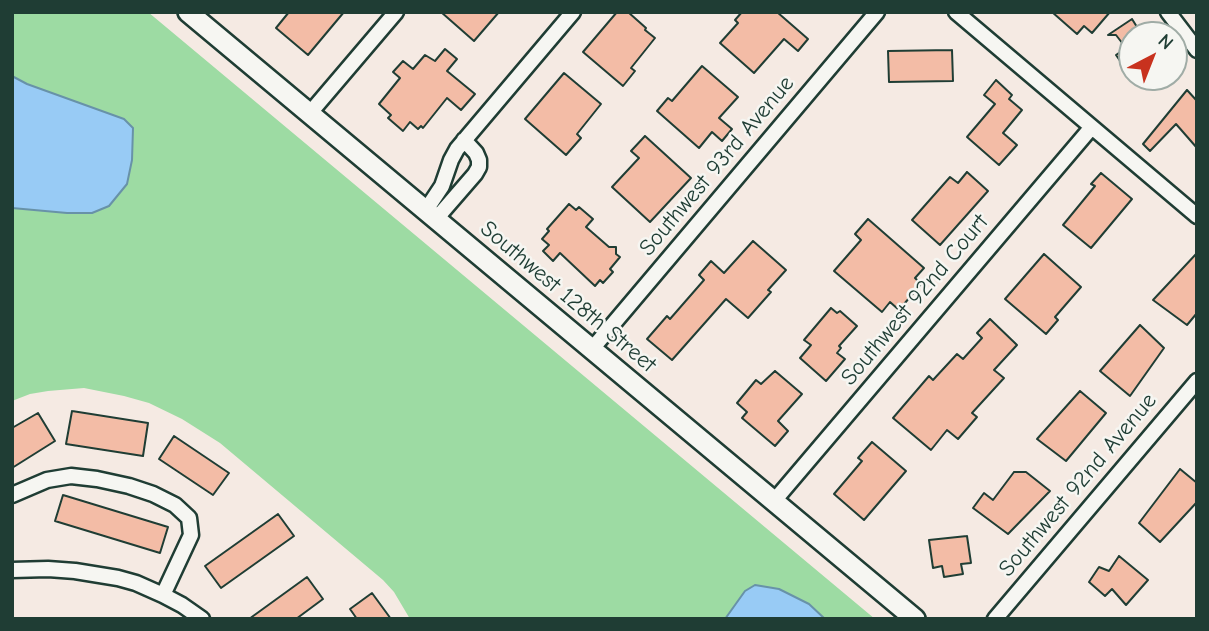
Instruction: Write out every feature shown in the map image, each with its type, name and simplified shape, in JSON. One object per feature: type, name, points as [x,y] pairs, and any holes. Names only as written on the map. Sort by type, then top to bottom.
[{"type":"street","name":"Southwest 128th Street","points":[[188,12],[915,619]]},
{"type":"street","points":[[310,113],[396,12]]},
{"type":"street","points":[[431,214],[450,160],[464,140],[573,12]]},
{"type":"street","name":"Southwest 93rd Avenue","points":[[592,349],[877,12]]},
{"type":"street","points":[[956,12],[1197,216]]},
{"type":"street","points":[[1189,12],[1172,17],[1197,50]]},
{"type":"street","name":"Southwest 92nd Court","points":[[774,501],[1091,128]]},
{"type":"street","points":[[431,214],[475,174],[479,167],[476,153],[464,140]]},
{"type":"street","name":"Southwest 92nd Avenue","points":[[995,619],[1197,381]]},
{"type":"street","points":[[12,495],[47,480],[71,477],[129,486],[175,505],[189,519],[191,535],[163,595]]},
{"type":"street","points":[[12,570],[48,569],[101,575],[136,583],[182,605],[202,619]]},
{"type":"green space","points":[[12,12],[148,12],[875,619],[410,619],[394,592],[383,580],[220,443],[182,419],[149,403],[84,388],[30,394],[12,401]]},
{"type":"water","points":[[12,76],[124,119],[133,128],[132,160],[127,184],[109,206],[92,213],[12,208]]},
{"type":"water","points":[[755,585],[779,589],[809,604],[825,619],[725,619],[745,591]]},
{"type":"building","points":[[289,12],[344,12],[308,55],[276,28]]},
{"type":"building","points":[[441,12],[499,12],[474,41]]},
{"type":"building","points":[[617,12],[628,12],[655,38],[631,68],[635,71],[623,86],[583,52]]},
{"type":"building","points":[[742,12],[777,12],[808,39],[798,51],[784,39],[754,73],[720,43],[738,23],[735,20]]},
{"type":"building","points":[[1052,12],[1110,12],[1092,33],[1084,26],[1077,34]]},
{"type":"building","points":[[1118,28],[1118,38],[1108,35]]},
{"type":"building","points":[[445,49],[457,59],[447,71],[475,94],[461,110],[447,98],[423,128],[421,126],[418,129],[410,122],[403,131],[388,118],[391,115],[379,104],[400,78],[393,72],[403,61],[413,69],[425,55],[435,61]]},
{"type":"building","points":[[952,50],[953,81],[889,82],[888,51]]},
{"type":"building","points":[[702,66],[738,97],[719,118],[732,129],[722,141],[712,132],[699,148],[657,111],[668,98],[672,101]]},
{"type":"building","points":[[564,73],[601,104],[577,134],[581,138],[566,155],[525,119]]},
{"type":"building","points":[[996,80],[1012,95],[1009,99],[1022,110],[1003,133],[1017,145],[999,165],[967,137],[995,104],[984,95]]},
{"type":"building","points":[[1188,91],[1197,101],[1197,148],[1176,124],[1150,151],[1143,144]]},
{"type":"building","points":[[645,136],[691,178],[650,222],[612,187],[639,158],[631,151]]},
{"type":"building","points":[[967,172],[988,191],[940,245],[912,220],[950,177],[958,183]]},
{"type":"building","points":[[1101,173],[1132,199],[1091,248],[1063,225],[1095,186],[1091,184]]},
{"type":"building","points":[[569,204],[576,210],[579,207],[593,219],[586,227],[609,247],[616,247],[616,254],[620,257],[610,269],[613,272],[603,283],[600,280],[595,286],[560,253],[553,261],[543,251],[549,245],[542,239],[549,231],[547,229]]},
{"type":"building","points":[[868,219],[924,268],[915,278],[921,284],[899,310],[890,302],[882,312],[834,271],[861,240],[855,234]]},
{"type":"building","points":[[753,241],[786,270],[748,318],[726,299],[672,360],[647,339],[667,316],[670,319],[704,280],[699,275],[711,261],[724,273]]},
{"type":"building","points":[[1197,253],[1197,313],[1187,325],[1153,300]]},
{"type":"building","points":[[1044,254],[1081,287],[1055,317],[1058,320],[1046,334],[1005,299]]},
{"type":"building","points":[[831,308],[837,313],[840,311],[857,326],[839,346],[841,348],[837,353],[845,359],[826,381],[800,358],[811,345],[804,340]]},
{"type":"building","points":[[990,319],[1017,345],[994,370],[1004,378],[972,413],[977,417],[958,439],[947,430],[931,450],[893,418],[929,376],[933,380],[957,354],[963,359],[982,338],[977,333]]},
{"type":"building","points":[[1140,325],[1164,348],[1130,396],[1100,371]]},
{"type":"building","points":[[775,371],[802,394],[778,421],[788,431],[775,446],[742,418],[747,412],[737,403],[756,380],[761,384]]},
{"type":"building","points":[[1080,391],[1106,413],[1066,461],[1037,439]]},
{"type":"building","points":[[72,411],[148,423],[143,456],[66,444]]},
{"type":"building","points":[[38,413],[55,441],[12,468],[12,428]]},
{"type":"building","points":[[174,436],[229,473],[213,495],[159,459]]},
{"type":"building","points":[[872,442],[906,471],[864,520],[834,494],[862,461],[858,458]]},
{"type":"building","points":[[1180,469],[1197,483],[1197,502],[1160,542],[1139,523]]},
{"type":"building","points":[[1014,472],[1026,472],[1050,491],[1008,534],[973,508],[984,493],[993,500]]},
{"type":"building","points":[[63,495],[168,527],[160,553],[55,521]]},
{"type":"building","points":[[278,514],[294,536],[221,588],[205,566]]},
{"type":"building","points":[[967,536],[971,563],[961,564],[963,574],[944,577],[942,566],[933,568],[929,540]]},
{"type":"building","points":[[1119,556],[1148,580],[1126,605],[1112,589],[1105,596],[1089,582],[1099,567],[1109,571]]},
{"type":"building","points":[[307,577],[323,599],[296,619],[249,619]]},
{"type":"building","points":[[372,593],[391,619],[357,619],[350,609]]}]
